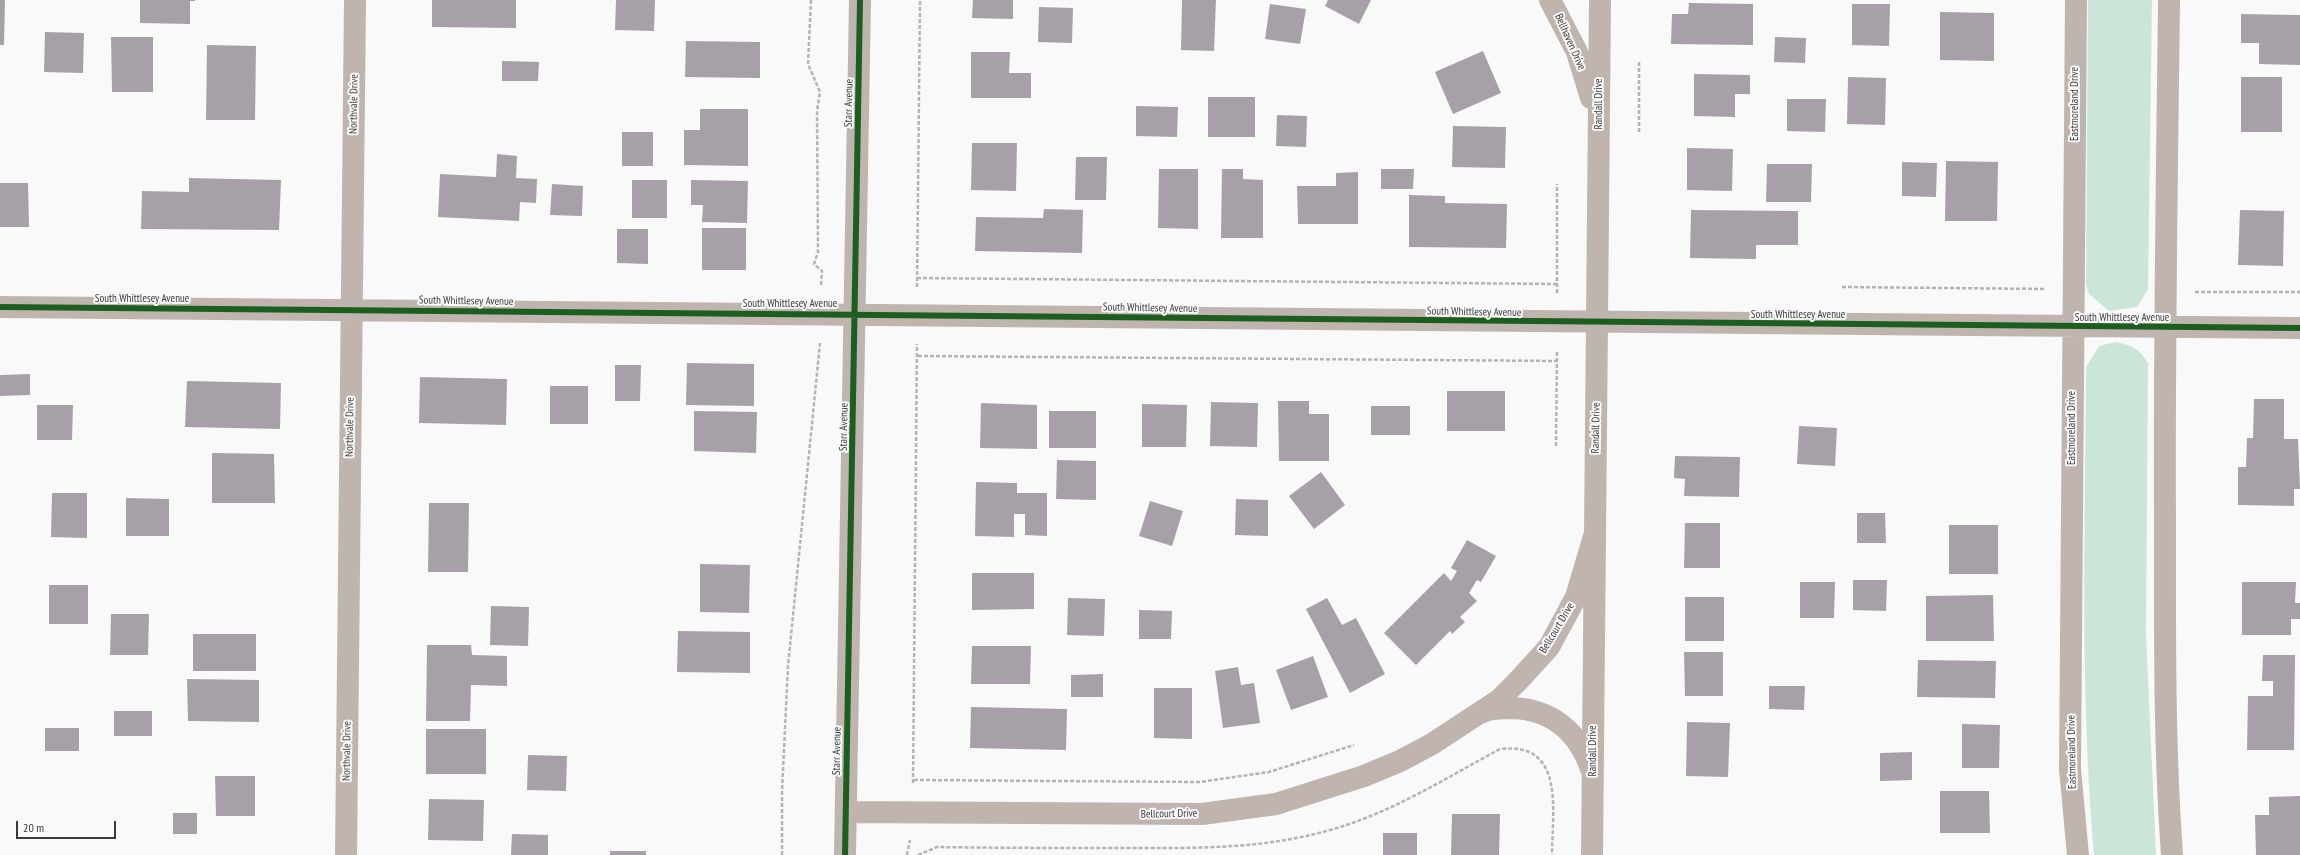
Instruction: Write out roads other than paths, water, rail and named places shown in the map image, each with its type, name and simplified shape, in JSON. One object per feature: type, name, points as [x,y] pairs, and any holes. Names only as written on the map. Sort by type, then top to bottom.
[{"type":"street","name":"Northvale Drive","points":[[346,855],[355,0]]},
{"type":"street","name":"Starr Avenue","points":[[845,855],[856,314],[860,0]]},
{"type":"street","name":"Bellhaven Drive","points":[[1550,0],[1568,31],[1577,52],[1586,77],[1598,132]]},
{"type":"street","name":"Randall Drive","points":[[1592,855],[1600,0]]},
{"type":"street","name":"Eastmoreland Drive","points":[[2076,0],[2070,769],[2078,855]]},
{"type":"street","points":[[2169,0],[2164,328],[2165,653],[2169,812],[2172,855]]},
{"type":"street","name":"South Whittlesey Avenue","points":[[0,307],[856,314],[1597,324],[2073,328],[2300,328]]},
{"type":"street","name":"Bellcourt Drive","points":[[846,812],[1181,815],[1252,808],[1276,804],[1364,776],[1415,754],[1499,700],[1549,647],[1576,597],[1595,534]]},
{"type":"street","name":"Bellcourt Drive","points":[[1472,718],[1487,710],[1506,708],[1538,711],[1557,721],[1572,734],[1582,748],[1591,768],[1593,780]]}]
